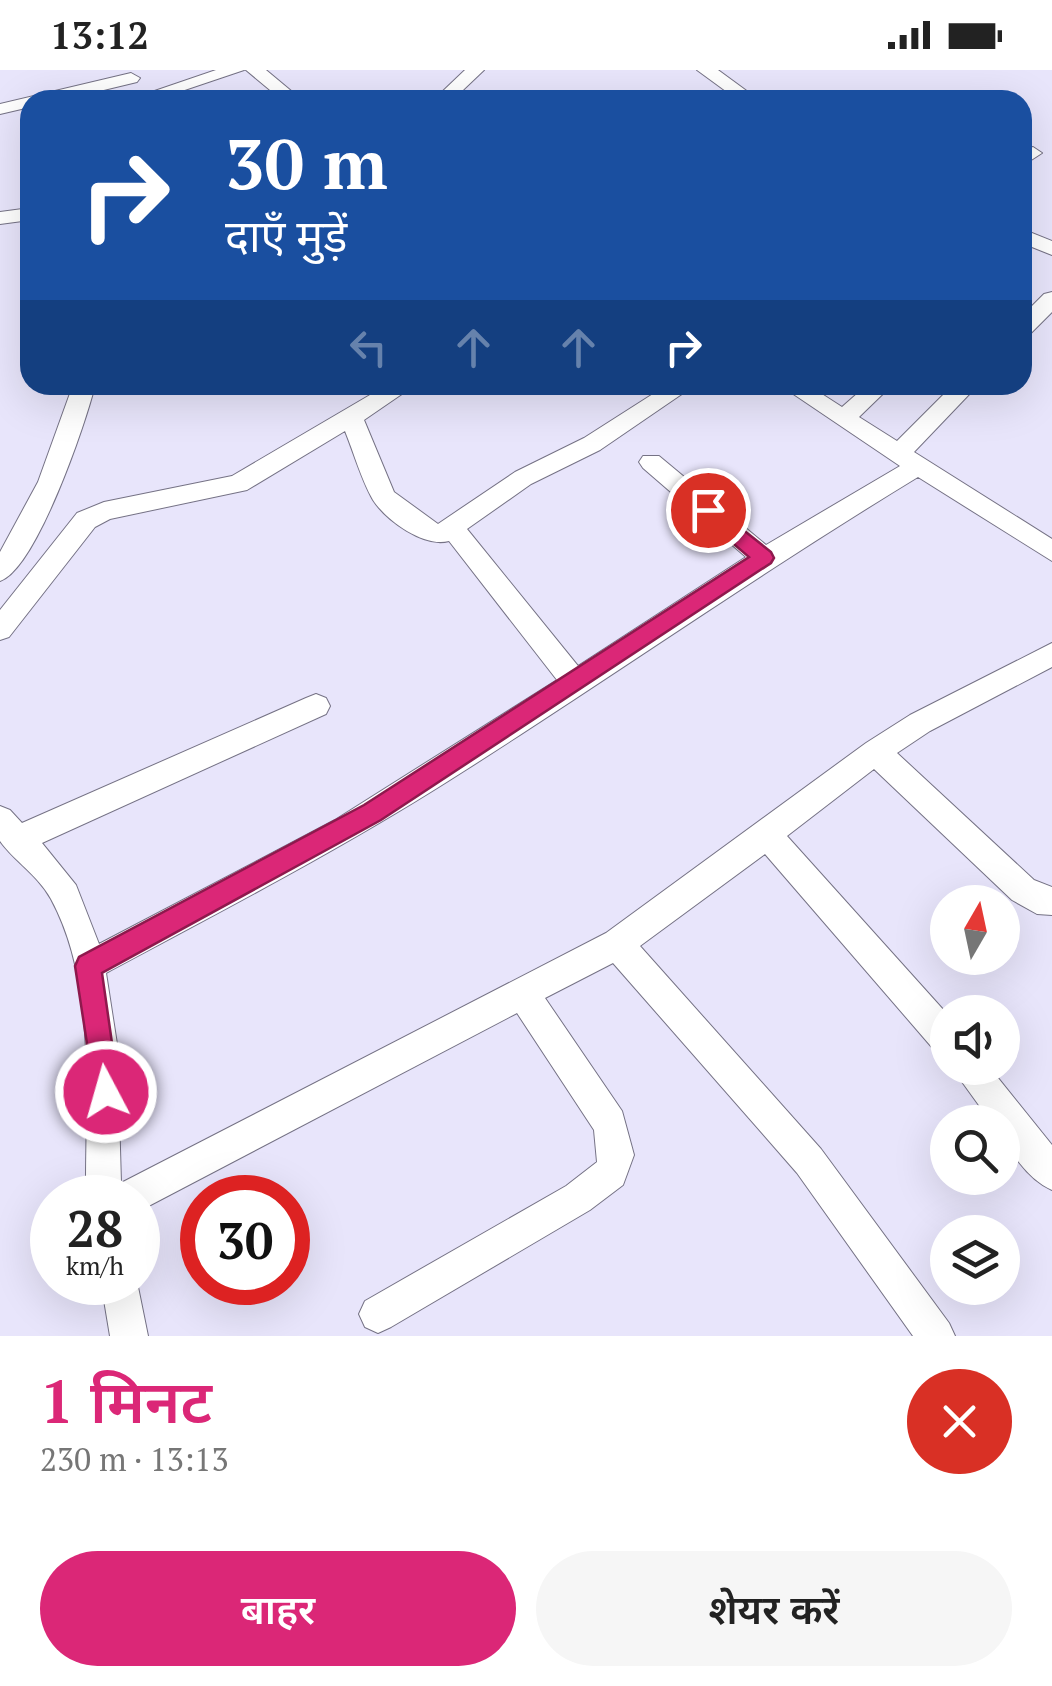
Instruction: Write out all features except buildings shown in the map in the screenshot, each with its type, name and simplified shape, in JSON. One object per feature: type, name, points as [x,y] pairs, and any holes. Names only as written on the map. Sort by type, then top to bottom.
[{"type":"street","points":[[171,90],[235,70]]},
{"type":"street","points":[[255,70],[280,90]]},
{"type":"street","points":[[452,90],[475,70]]},
{"type":"street","points":[[706,70],[735,90]]},
{"type":"street","points":[[74,90],[128,74]]},
{"type":"street","points":[[0,572],[13,556],[33,514],[81,395]]},
{"type":"street","points":[[0,629],[10,595],[86,520],[104,511],[238,484],[387,395]]},
{"type":"street","points":[[351,417],[384,497],[432,534],[452,529],[522,478],[592,444],[668,395]]},
{"type":"street","points":[[807,395],[1052,551]]},
{"type":"street","points":[[844,419],[870,395]]},
{"type":"street","points":[[88,966],[344,829],[455,762],[908,460],[959,395]]},
{"type":"street","points":[[651,462],[764,558]]},
{"type":"street","points":[[452,529],[575,682]]},
{"type":"street","points":[[160,1182],[616,944],[876,752],[920,723],[1052,654]]},
{"type":"street","points":[[104,1175],[106,1092],[88,966],[64,893],[51,873],[8,830],[316,706]]},
{"type":"street","points":[[876,752],[1023,890],[1037,900],[1052,901]]},
{"type":"street","points":[[766,835],[930,1020]]},
{"type":"street","points":[[616,944],[809,1162],[936,1336]]},
{"type":"street","points":[[378,1314],[578,1198],[611,1173],[616,1154],[610,1123],[523,992]]},
{"type":"street","points":[[982,1085],[1052,1174]]},
{"type":"street","points":[[123,1305],[129,1336]]},
{"type":"route","points":[[106,1092],[88,966],[344,829],[455,762],[764,558],[708,510]]}]
